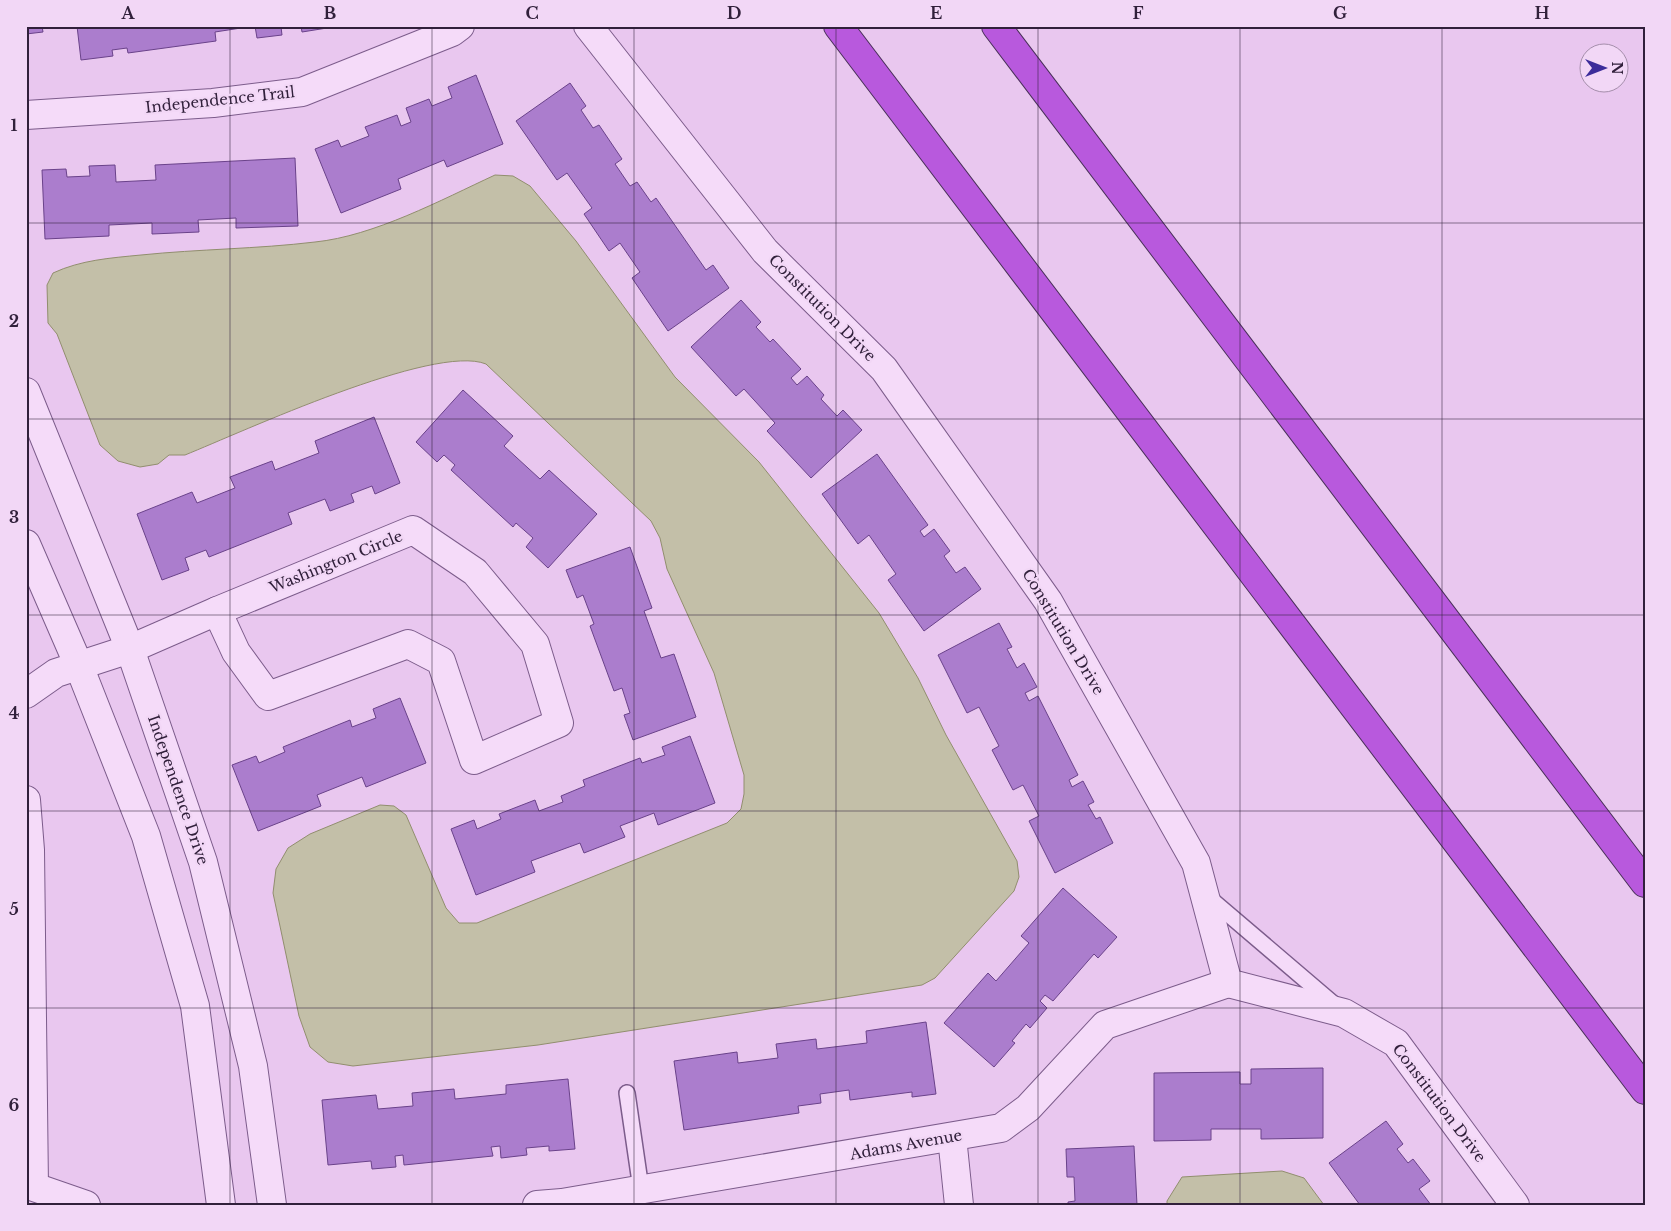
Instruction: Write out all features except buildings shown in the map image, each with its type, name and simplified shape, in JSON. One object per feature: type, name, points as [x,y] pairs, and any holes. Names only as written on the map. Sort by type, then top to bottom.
[{"type":"highway","points":[[838,26],[1645,1090]]},
{"type":"highway","points":[[996,26],[1645,883]]},
{"type":"street","name":"Independence Trail","points":[[26,115],[213,103],[302,92],[452,32],[460,26]]},
{"type":"street","name":"Constitution Drive","points":[[588,26],[765,251],[884,369],[1048,600],[1196,863],[1228,983],[1344,1013],[1396,1043],[1516,1205]]},
{"type":"street","name":"Independence Drive","points":[[26,392],[130,649],[203,862],[253,1066],[272,1205]]},
{"type":"street","name":"Washington Circle","points":[[414,530],[475,572],[535,644],[559,723],[474,760],[441,661],[408,644],[268,696],[236,652],[217,611],[414,530]]},
{"type":"street","points":[[26,544],[78,666],[146,836],[195,1006],[221,1205]]},
{"type":"street","points":[[26,694],[56,673],[130,649],[217,611]]},
{"type":"street","points":[[26,800],[30,850],[34,1187],[86,1205]]},
{"type":"street","name":"Adams Avenue","points":[[537,1205],[1001,1128],[1028,1108],[1105,1025],[1228,983]]},
{"type":"street","points":[[952,1137],[959,1205]]},
{"type":"lane","points":[[1204,894],[1344,1013]]},
{"type":"lane","points":[[627,1094],[641,1189]]},
{"type":"shaded area","points":[[495,175],[513,176],[530,186],[576,241],[675,377],[759,462],[879,613],[918,678],[946,735],[1017,861],[1019,877],[1014,891],[935,978],[922,985],[538,1045],[353,1066],[328,1062],[310,1047],[299,1016],[273,893],[276,869],[288,848],[310,834],[380,805],[394,806],[406,815],[446,908],[459,923],[477,923],[727,823],[741,809],[744,794],[744,775],[714,673],[667,569],[660,538],[651,521],[486,364],[460,361],[425,366],[383,378],[337,393],[185,455],[169,455],[158,464],[140,467],[118,461],[100,445],[57,334],[48,323],[47,285],[53,273],[74,265],[96,260],[315,242],[360,233],[407,216]]},
{"type":"shaded area","points":[[1282,1171],[1304,1178],[1324,1205],[1167,1205],[1167,1201],[1182,1177]]}]
